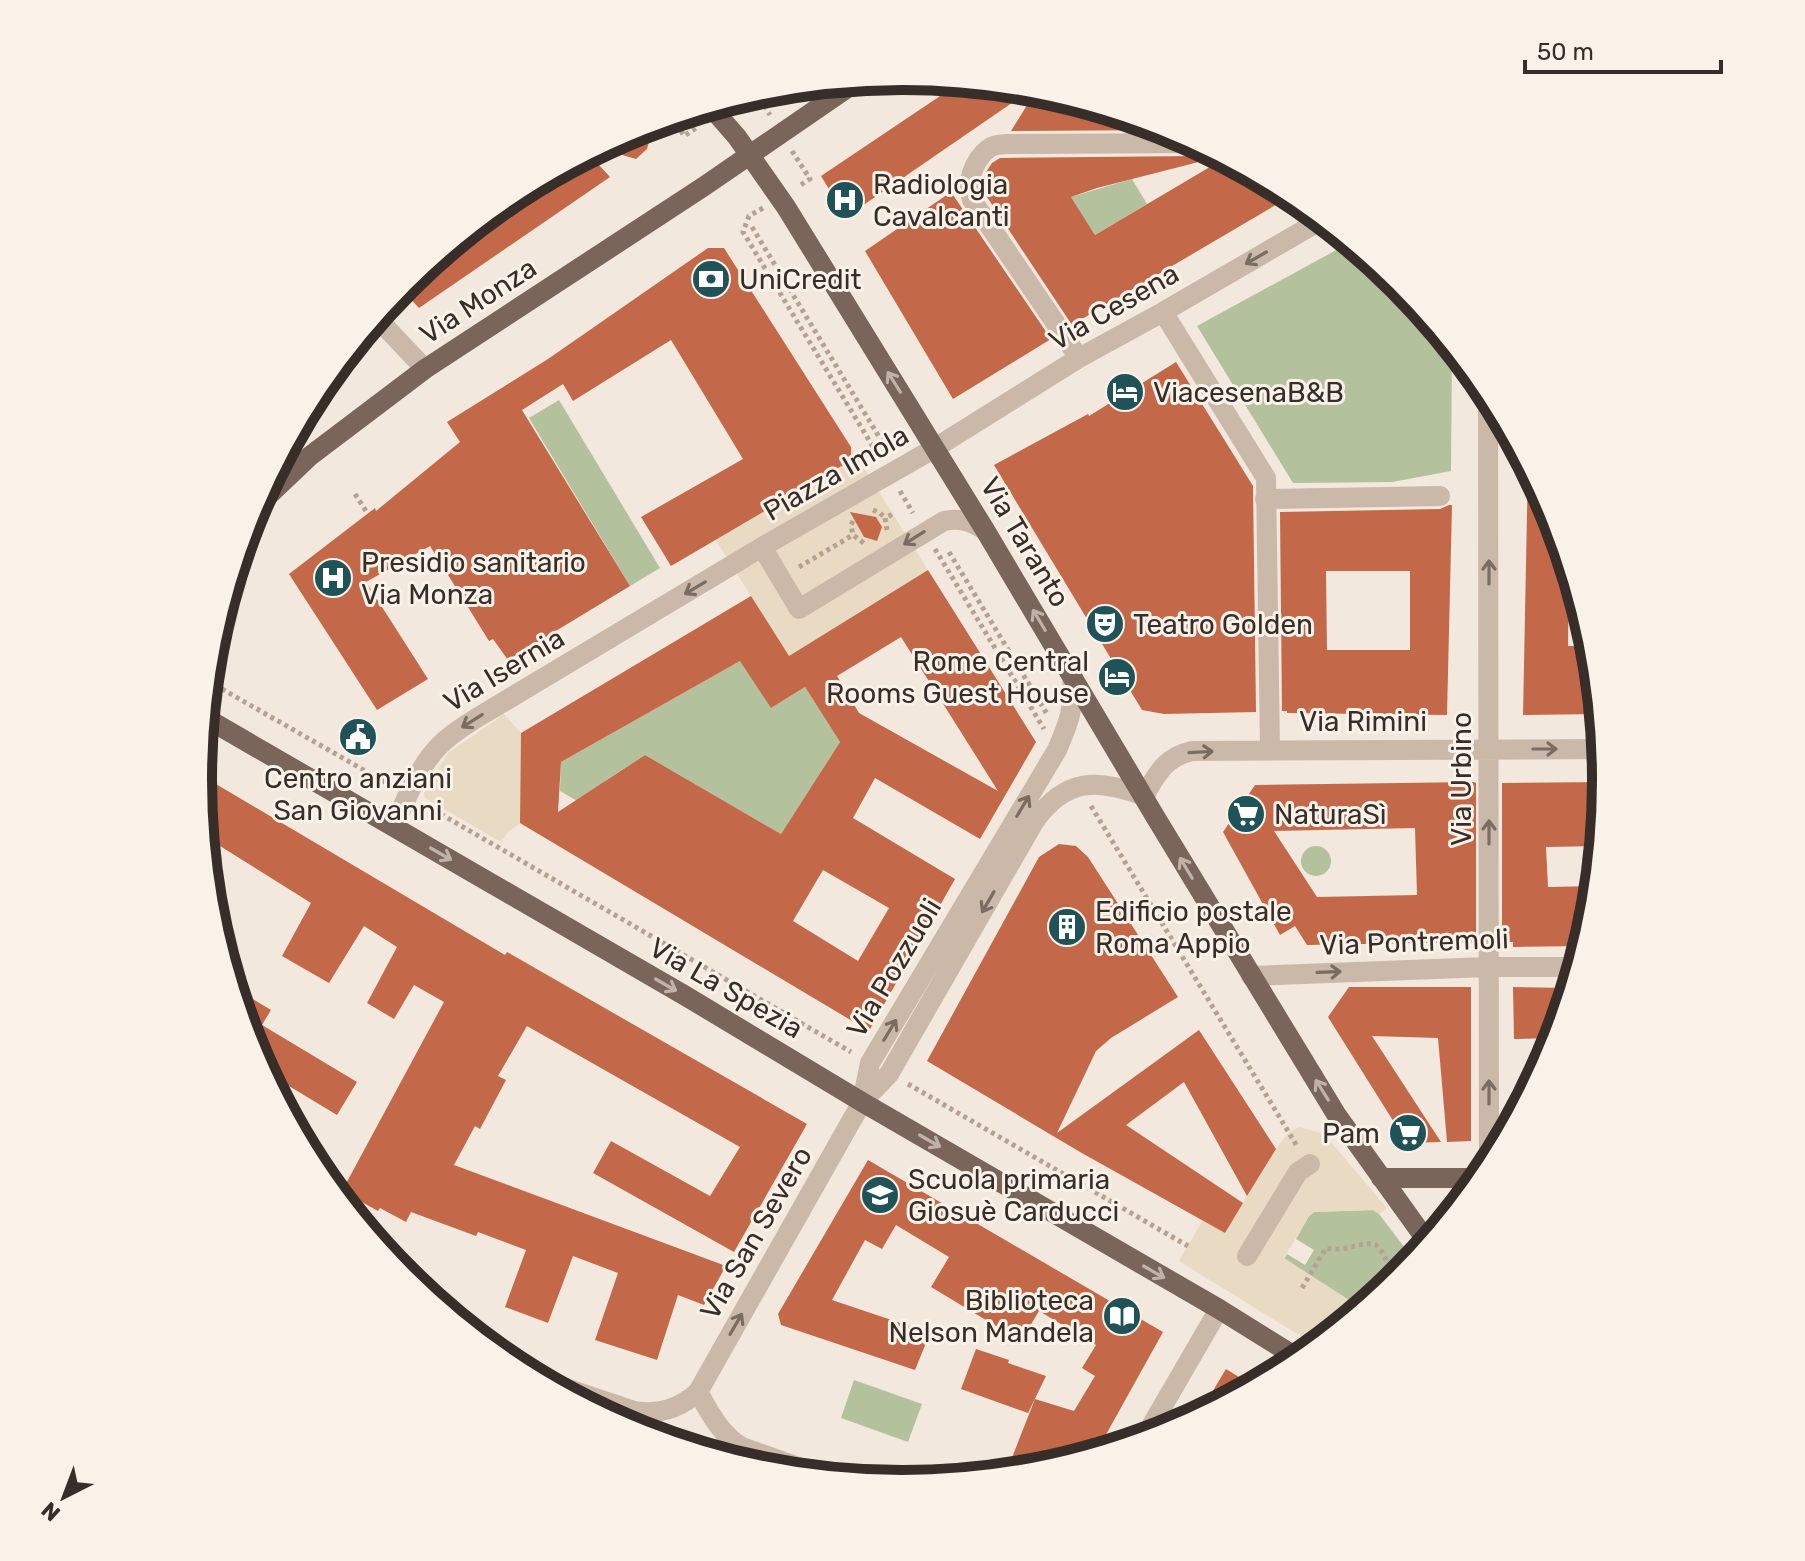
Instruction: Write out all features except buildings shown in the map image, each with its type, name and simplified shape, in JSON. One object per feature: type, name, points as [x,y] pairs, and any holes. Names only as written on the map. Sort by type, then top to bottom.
[{"type":"main road","name":"Via Monza","points":[[278,486],[310,456],[425,369],[840,93]]},
{"type":"main road","name":"Via Taranto","points":[[716,116],[734,133],[786,207],[985,530],[1336,1114],[1423,1235]]},
{"type":"main road","name":"Via La Spezia","points":[[214,723],[684,995],[1289,1353]]},
{"type":"main road","points":[[1381,1178],[1467,1178]]},
{"type":"street","points":[[1079,358],[972,200],[970,178],[988,148],[998,145],[1168,143]]},
{"type":"street","name":"Via Cesena","points":[[935,448],[1079,358],[1312,225]]},
{"type":"street","points":[[1163,312],[1266,478],[1270,750]]},
{"type":"street","points":[[383,325],[425,369]]},
{"type":"street","name":"Via Urbino","points":[[1488,415],[1489,1144]]},
{"type":"street","name":"Piazza Imola","points":[[935,448],[762,547],[799,609],[938,523],[967,520],[985,530]]},
{"type":"street","points":[[1265,499],[1440,496]]},
{"type":"street","name":"Via Isernia","points":[[393,826],[426,763],[454,733],[762,547]]},
{"type":"street","name":"Via Pozzuoli","points":[[862,1102],[870,1063],[1057,750],[1070,720],[1072,676]]},
{"type":"street","name":"Via Rimini","points":[[1144,796],[1160,769],[1171,758],[1192,751],[1592,749]]},
{"type":"street","name":"Via Pozzuoli","points":[[862,1102],[889,1074],[1038,815],[1063,792],[1087,784],[1115,786],[1144,796]]},
{"type":"street","name":"Via Pontremoli","points":[[1251,976],[1567,967]]},
{"type":"street","name":"Via San Severo","points":[[698,1392],[862,1102]]},
{"type":"street","points":[[1247,1256],[1298,1172],[1310,1164]]},
{"type":"street","points":[[1153,1423],[1219,1309]]},
{"type":"street","points":[[590,1396],[634,1411],[654,1413],[680,1406],[698,1392],[733,1442],[777,1459]]},
{"type":"path","points":[[679,128],[684,136]]},
{"type":"path","points":[[762,209],[749,216],[743,232],[881,462]]},
{"type":"path","points":[[752,227],[884,445],[889,450],[897,450]]},
{"type":"path","points":[[897,488],[916,519]]},
{"type":"path","points":[[355,494],[366,511]]},
{"type":"path","points":[[798,568],[853,535]]},
{"type":"path","points":[[931,544],[1047,734]]},
{"type":"path","points":[[958,547],[948,553],[1054,725]]},
{"type":"path","points":[[218,687],[392,786]]},
{"type":"path","points":[[1086,798],[1288,1133],[1310,1164]]},
{"type":"path","points":[[425,805],[858,1056]]},
{"type":"path","points":[[900,1080],[1188,1246]]},
{"type":"path","points":[[1302,1288],[1326,1248],[1339,1250],[1372,1243],[1384,1254],[1388,1272]]},
{"type":"green space","points":[[1132,179],[1147,204],[1095,235],[1071,197]]},
{"type":"green space","points":[[1341,247],[1391,292],[1452,363],[1451,471],[1392,482],[1293,483],[1197,326]]},
{"type":"green space","points":[[559,400],[660,568],[630,586],[529,418]]},
{"type":"green space","points":[[761,649],[771,708],[805,687],[840,742],[781,834],[645,755],[605,781],[742,898],[560,791],[561,762]]},
{"type":"green space","points":[[1316,846],[1327,850],[1331,861],[1327,872],[1316,876],[1305,872],[1301,861],[1305,850]]},
{"type":"green space","points":[[1373,1210],[1408,1251],[1354,1303],[1284,1259],[1287,1254],[1305,1265],[1314,1250],[1296,1239],[1314,1212]]},
{"type":"green space","points":[[854,1380],[922,1404],[908,1442],[841,1418]]},
{"type":"shaded area","points":[[851,447],[928,570],[789,656],[715,539],[845,464],[851,457]]},
{"type":"shaded area","points":[[504,714],[521,733],[520,823],[501,842],[425,798],[424,793],[448,753]]},
{"type":"shaded area","points":[[1299,1127],[1324,1134],[1387,1208],[1379,1214],[1373,1210],[1314,1212],[1309,1216],[1284,1258],[1354,1303],[1307,1340],[1179,1261],[1203,1220],[1225,1232],[1288,1133]]},
{"type":"place","name":"Radiologia Cavalcanti","points":[[845,200]]},
{"type":"place","name":"UniCredit","points":[[711,279]]},
{"type":"place","name":"ViacesenaB&B","points":[[1125,392]]},
{"type":"place","name":"Presidio sanitario Via Monza","points":[[333,578]]},
{"type":"place","name":"Teatro Golden","points":[[1105,624]]},
{"type":"place","name":"Rome Central Rooms Guest House","points":[[1117,677]]},
{"type":"place","name":"Centro anziani San Giovanni","points":[[358,737]]},
{"type":"place","name":"NaturaSì","points":[[1246,814]]},
{"type":"place","name":"Edificio postale Roma Appio","points":[[1067,927]]},
{"type":"place","name":"Pam","points":[[1408,1133]]},
{"type":"place","name":"Scuola primaria Giosuè Carducci","points":[[880,1195]]},
{"type":"place","name":"Biblioteca Nelson Mandela","points":[[1122,1316]]}]
